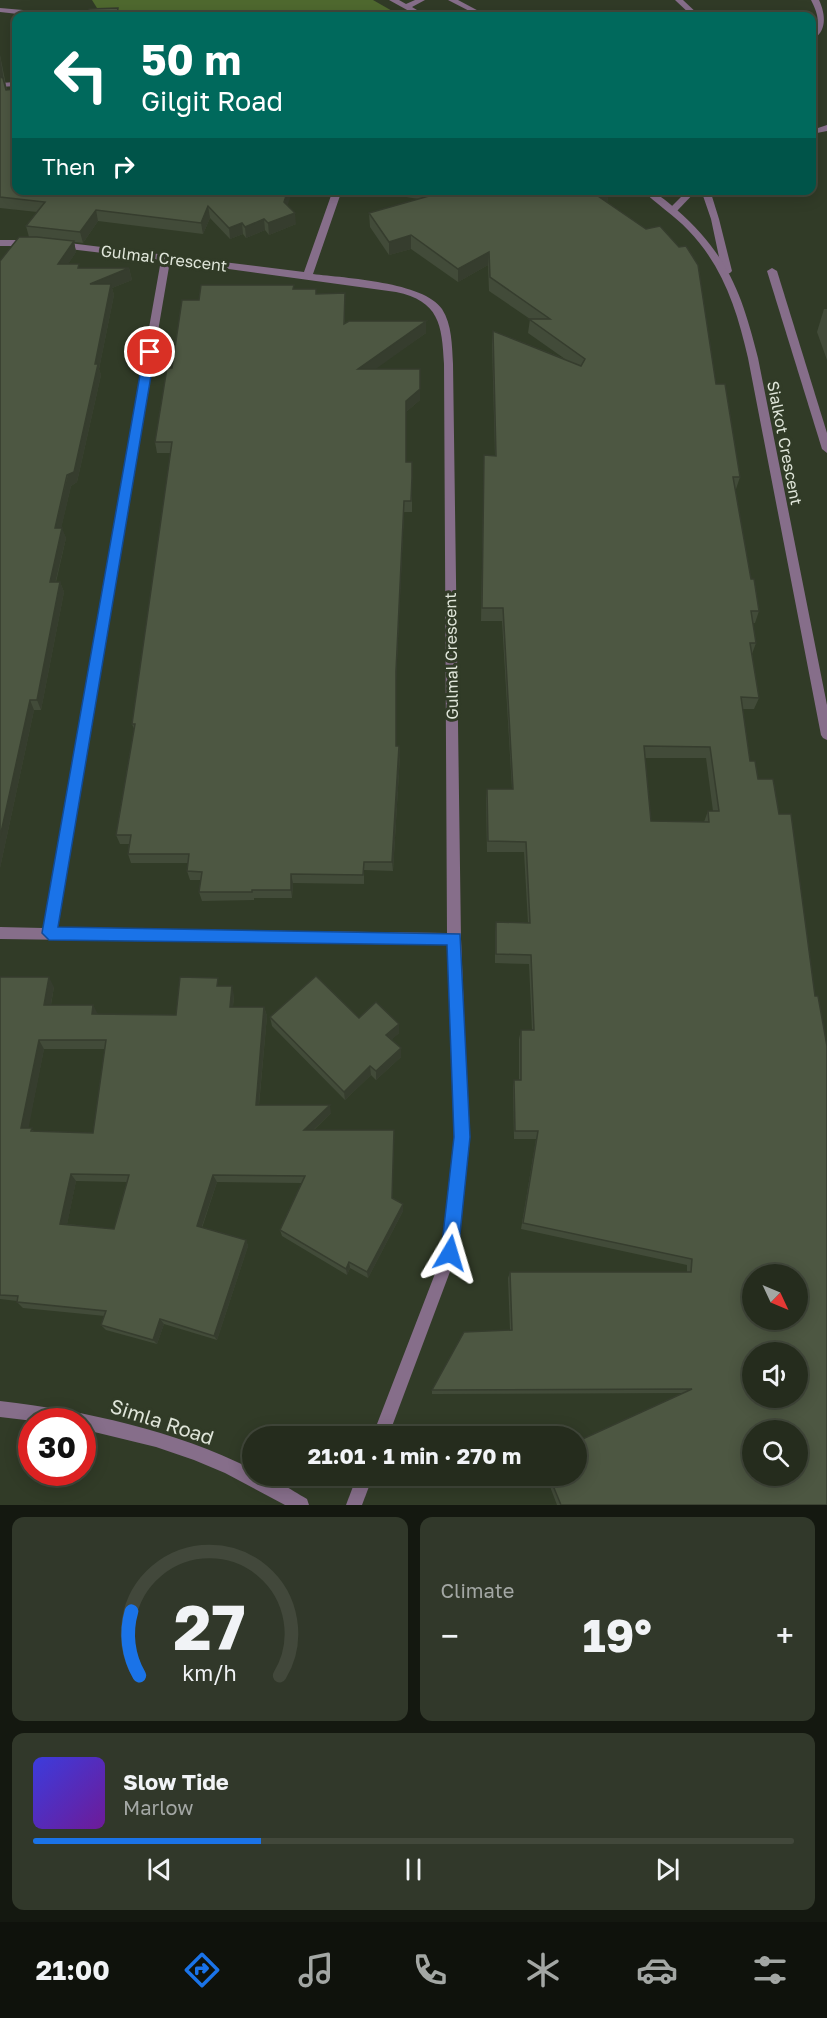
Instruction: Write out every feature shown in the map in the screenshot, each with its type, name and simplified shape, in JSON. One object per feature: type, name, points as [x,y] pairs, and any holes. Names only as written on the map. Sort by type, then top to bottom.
[{"type":"street","points":[[393,0],[415,12]]},
{"type":"street","points":[[405,7],[421,0]]},
{"type":"street","points":[[452,0],[476,12]]},
{"type":"street","points":[[680,0],[692,12]]},
{"type":"street","points":[[815,0],[823,22],[816,34]]},
{"type":"street","points":[[0,10],[23,12]]},
{"type":"street","points":[[308,275],[337,195]]},
{"type":"street","name":"Sialkot Crescent","points":[[653,195],[673,210],[711,249],[727,271],[746,326],[827,735]]},
{"type":"street","points":[[673,210],[688,195]]},
{"type":"street","points":[[707,195],[715,219],[727,271]]},
{"type":"street","name":"Gulmal Crescent","points":[[0,243],[45,243],[308,275],[412,293],[433,304],[441,313],[444,325],[449,400],[454,939],[462,1137],[450,1253],[384,1426]]},
{"type":"street","points":[[49,933],[166,259]]},
{"type":"street","points":[[772,271],[827,449]]},
{"type":"street","points":[[0,933],[454,939]]},
{"type":"street","name":"Simla Road","points":[[0,1409],[57,1415],[121,1428],[220,1462],[264,1482],[301,1505]]},
{"type":"street","points":[[354,1505],[361,1486]]},
{"type":"green space","points":[[92,0],[373,0],[394,12],[138,12],[97,8]]},
{"type":"building","points":[[118,8],[118,12],[88,12],[89,9]]},
{"type":"building","points":[[0,77],[3,78],[6,90],[12,89],[12,195],[286,195],[284,202],[295,213],[268,223],[264,219],[245,227],[242,223],[229,228],[208,206],[201,223],[96,210],[80,232],[26,226],[45,202],[0,197]]},
{"type":"building","points":[[432,195],[600,195],[598,196],[646,229],[660,226],[679,247],[686,246],[698,265],[716,384],[725,384],[740,477],[733,477],[759,611],[751,611],[756,643],[750,643],[759,698],[741,697],[750,761],[755,761],[758,779],[773,779],[779,814],[791,814],[815,996],[818,996],[827,1046],[827,1505],[561,1505],[553,1486],[587,1486],[587,1437],[692,1389],[432,1390],[464,1332],[512,1330],[510,1272],[691,1272],[692,1259],[523,1223],[538,1131],[515,1131],[514,1080],[521,1080],[521,1030],[534,1030],[531,955],[496,954],[496,922],[530,923],[526,842],[488,841],[487,789],[513,789],[503,608],[482,608],[484,455],[496,456],[493,331],[581,366],[585,359],[529,319],[550,319],[490,277],[489,252],[458,269],[411,235],[389,242],[369,213]],"holes":[[[644,746],[710,747],[719,811],[708,811],[709,822],[651,821]]]},
{"type":"building","points":[[19,237],[74,241],[58,264],[79,264],[78,268],[129,268],[90,284],[111,284],[95,364],[98,364],[74,472],[67,475],[55,528],[62,528],[50,582],[60,582],[37,700],[30,700],[0,837],[0,261]]},
{"type":"building","points":[[201,285],[294,285],[293,289],[316,289],[316,294],[345,293],[344,324],[349,321],[426,321],[358,369],[420,369],[420,389],[406,401],[406,462],[412,462],[412,477],[411,501],[404,501],[396,671],[396,746],[399,746],[392,862],[364,862],[363,875],[291,874],[291,890],[199,892],[202,872],[187,871],[189,854],[128,854],[131,835],[116,835],[135,724],[132,724],[172,442],[155,442],[167,368],[172,368],[182,300],[199,300]]},
{"type":"building","points":[[316,976],[359,1018],[376,1002],[399,1024],[386,1035],[401,1048],[376,1071],[370,1066],[344,1092],[270,1017]]},
{"type":"building","points":[[0,977],[49,977],[44,1005],[93,1005],[92,1014],[176,1015],[180,977],[218,978],[217,986],[232,986],[230,1007],[264,1007],[256,1105],[330,1105],[304,1130],[394,1130],[392,1198],[403,1204],[367,1272],[349,1262],[346,1269],[280,1230],[305,1176],[213,1175],[197,1226],[246,1240],[214,1336],[160,1319],[153,1340],[101,1325],[106,1311],[17,1302],[18,1296],[0,1295]],"holes":[[[39,1040],[106,1040],[93,1133],[31,1131],[32,1128],[21,1128]],[[71,1174],[129,1175],[114,1229],[60,1224]]]},
{"type":"route","points":[[150,352],[49,933],[454,939],[462,1137],[450,1253]]}]
